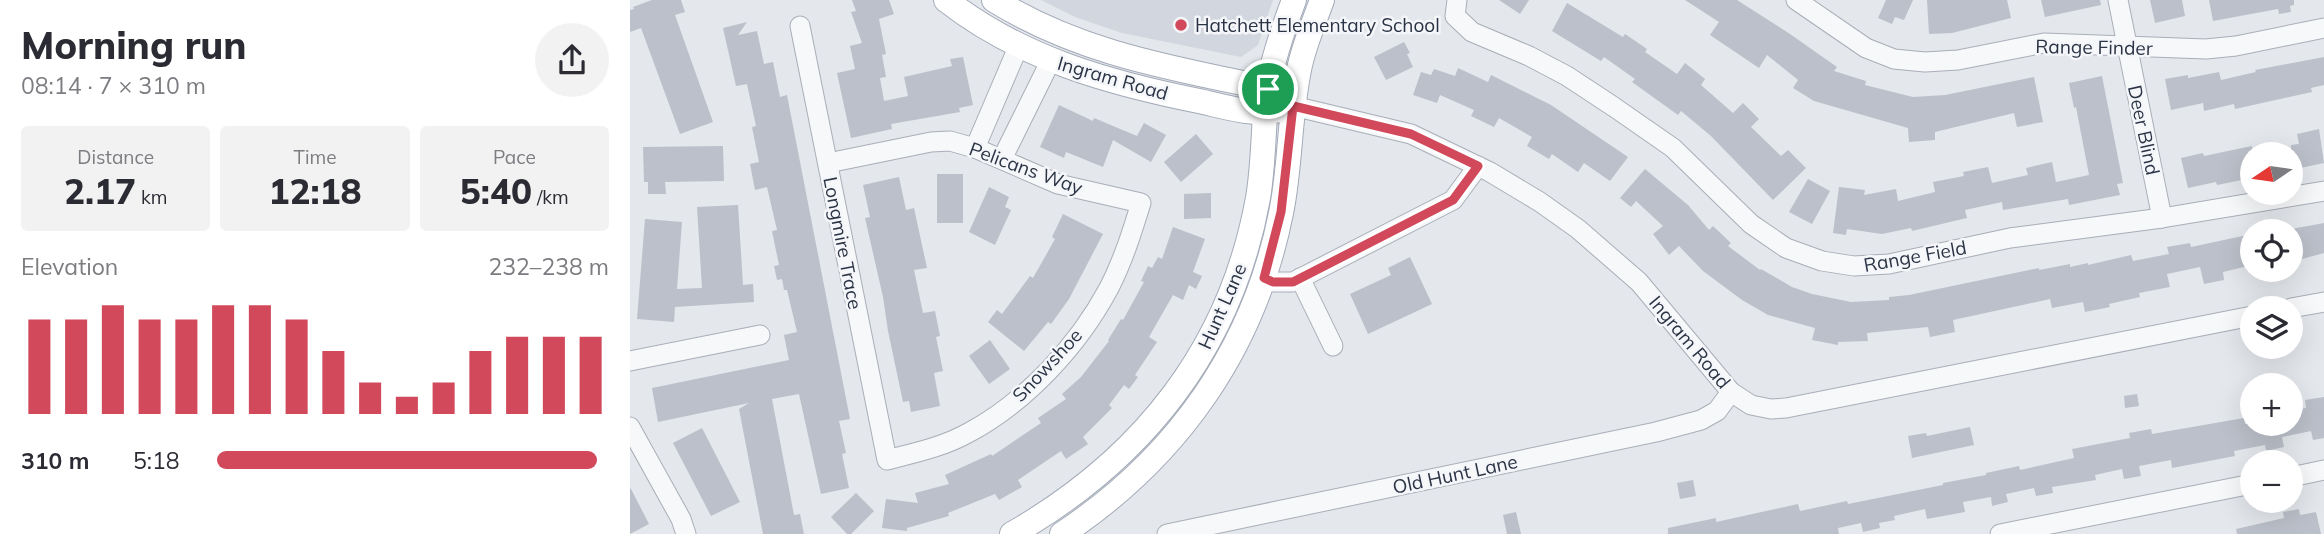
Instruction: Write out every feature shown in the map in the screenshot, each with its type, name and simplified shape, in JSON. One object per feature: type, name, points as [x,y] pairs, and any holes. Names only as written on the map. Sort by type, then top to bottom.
[{"type":"main road","name":"Ingram Road","points":[[946,0],[1019,45],[1051,60],[1115,82],[1293,106]]},
{"type":"main road","name":"Ingram Road","points":[[994,0],[1056,33],[1091,47],[1266,101]]},
{"type":"main road","name":"Hunt Lane","points":[[1012,534],[1062,504],[1101,474],[1142,434],[1190,371],[1218,322],[1238,274],[1253,221],[1262,169],[1266,101],[1283,28],[1294,0]]},
{"type":"main road","name":"Hunt Lane","points":[[1073,531],[1134,479],[1183,426],[1226,362],[1251,312],[1264,278],[1281,212],[1293,106],[1306,44],[1322,0]]},
{"type":"street","name":"Range Finder","points":[[1796,0],[1866,48],[1894,58],[1925,62],[1958,60],[2044,43],[2206,49],[2236,46],[2324,28]]},
{"type":"street","name":"Deer Blind","points":[[2118,0],[2162,218]]},
{"type":"street","name":"Range Field","points":[[1456,8],[1472,32],[1529,56],[1567,76],[1673,148],[1751,224],[1786,248],[1822,261],[1854,266],[1889,264],[2010,238],[2162,218],[2324,191]]},
{"type":"street","name":"Longmire Trace","points":[[800,26],[887,460]]},
{"type":"street","points":[[975,148],[1019,45]]},
{"type":"street","points":[[1002,159],[1051,60]]},
{"type":"street","name":"Ingram Road","points":[[1293,106],[1411,134],[1478,166],[1540,202],[1614,259],[1664,310],[1731,392],[1752,405],[1770,409],[1786,408],[2240,318]]},
{"type":"street","points":[[992,109],[1020,122]]},
{"type":"street","name":"Pelicans Way","points":[[828,163],[931,142],[950,141],[975,148],[1058,184],[1142,203]]},
{"type":"street","points":[[1264,278],[1273,282],[1293,282],[1453,200],[1478,166]]},
{"type":"street","name":"Snowshoe","points":[[887,460],[929,449],[967,434],[998,415],[1062,355],[1110,287],[1142,203]]},
{"type":"street","points":[[1300,278],[1333,345]]},
{"type":"street","points":[[2303,306],[2324,302]]},
{"type":"street","points":[[630,361],[760,335]]},
{"type":"street","name":"Old Hunt Lane","points":[[1167,534],[1656,432],[1701,420],[1717,411],[1731,392]]},
{"type":"street","points":[[630,427],[681,519],[686,534]]},
{"type":"street","points":[[2303,474],[2324,470]]},
{"type":"street","points":[[2000,534],[2240,486]]},
{"type":"street","points":[[1062,504],[1073,531]]},
{"type":"shaded area","name":"Hatchett Elementary School","points":[[1041,0],[1273,0],[1258,45],[1241,57],[1122,33],[1075,17]]},
{"type":"building","points":[[652,0],[681,0],[685,12],[675,15],[713,122],[680,134],[641,28],[630,32],[630,10]]},
{"type":"building","points":[[852,0],[889,0],[894,14],[879,19],[886,54],[882,55],[886,77],[880,78],[884,101],[908,96],[904,77],[952,66],[950,59],[963,57],[973,105],[959,108],[960,112],[891,124],[892,129],[851,138],[837,73],[855,69],[850,46],[862,43],[851,12],[856,11]]},
{"type":"building","points":[[1499,0],[1529,0],[1520,14]]},
{"type":"building","points":[[1685,0],[1737,0],[1837,67],[1834,71],[1866,81],[1865,85],[1913,97],[1945,95],[2034,77],[2043,122],[2017,127],[2014,113],[1935,132],[1935,140],[1909,142],[1908,128],[1814,101],[1793,88],[1798,80],[1767,55],[1759,68],[1710,35],[1719,22]]},
{"type":"building","points":[[1886,0],[1913,0],[1904,20],[1895,17],[1892,24],[1878,18]]},
{"type":"building","points":[[1927,0],[2007,0],[2011,18],[1952,33],[1929,34]]},
{"type":"building","points":[[2041,0],[2100,0],[2101,5],[2045,17]]},
{"type":"building","points":[[2150,0],[2182,0],[2185,16],[2155,23]]},
{"type":"building","points":[[2209,0],[2294,0],[2294,5],[2290,6],[2291,12],[2279,14],[2278,9],[2213,21]]},
{"type":"building","points":[[1567,3],[1623,37],[1625,34],[1677,74],[1685,63],[1705,79],[1701,85],[1733,113],[1743,103],[1759,119],[1751,127],[1781,156],[1788,150],[1806,168],[1773,200],[1711,136],[1681,111],[1678,115],[1632,82],[1635,79],[1604,57],[1601,61],[1552,31]]},
{"type":"building","points":[[747,22],[738,35],[757,31],[764,64],[773,62],[780,97],[787,95],[850,419],[839,421],[846,453],[842,454],[849,488],[821,494],[799,394],[772,399],[794,515],[800,514],[804,534],[763,534],[739,409],[749,403],[658,422],[652,388],[789,360],[784,335],[797,332],[787,290],[784,290],[782,279],[777,280],[774,266],[779,265],[772,231],[777,230],[767,187],[755,190],[750,164],[759,162],[752,127],[756,126],[747,84],[736,86],[723,28]]},
{"type":"building","points":[[1404,42],[1413,67],[1386,80],[1374,57]]},
{"type":"building","points":[[2324,57],[2324,85],[2311,88],[2312,92],[2235,109],[2234,104],[2204,111],[2203,103],[2171,110],[2165,79],[2219,72],[2221,80],[2256,72],[2255,70]]},
{"type":"building","points":[[1458,68],[1488,82],[1491,75],[1551,105],[1628,157],[1610,181],[1584,163],[1578,172],[1552,154],[1549,159],[1527,146],[1532,137],[1499,118],[1494,127],[1471,116],[1474,110],[1440,95],[1437,103],[1413,95],[1421,72],[1431,75],[1434,69],[1455,76]]},
{"type":"building","points":[[2102,76],[2123,183],[2117,184],[2120,195],[2069,205],[2068,199],[2003,210],[2002,202],[1965,210],[1967,218],[1912,231],[1911,228],[1882,234],[1847,229],[1846,235],[1833,233],[1839,187],[1865,190],[1864,195],[1896,189],[1898,201],[1935,192],[1933,182],[1964,176],[1963,172],[1988,167],[1992,183],[2028,175],[2026,168],[2052,162],[2056,182],[2089,175],[2069,83]]},
{"type":"building","points":[[1059,105],[1093,121],[1094,118],[1137,136],[1144,123],[1166,135],[1151,162],[1113,140],[1103,167],[1066,152],[1064,158],[1040,147]]},
{"type":"building","points":[[2319,129],[2324,163],[2303,167],[2303,142],[2299,142],[2297,134]]},
{"type":"building","points":[[1196,134],[1213,154],[1181,182],[1164,162]]},
{"type":"building","points":[[723,146],[724,181],[665,182],[666,194],[648,194],[648,182],[644,182],[643,147]]},
{"type":"building","points":[[2240,148],[2240,180],[2188,188],[2181,158],[2203,153],[2204,156]]},
{"type":"building","points":[[1645,169],[1688,205],[1709,230],[1713,226],[1731,243],[1728,246],[1760,270],[1792,287],[1851,302],[1889,300],[1889,297],[2039,268],[2088,265],[2131,255],[2133,261],[2169,254],[2167,247],[2190,243],[2191,247],[2240,237],[2240,268],[2223,272],[2224,280],[2204,284],[2200,267],[2167,274],[2170,287],[2139,293],[2140,297],[2085,312],[2083,302],[2052,308],[2050,299],[1953,320],[1955,332],[1930,337],[1928,327],[1867,333],[1868,341],[1838,342],[1838,345],[1812,340],[1815,328],[1768,315],[1742,300],[1703,271],[1679,246],[1669,255],[1653,234],[1663,226],[1636,201],[1631,207],[1620,198]]},
{"type":"building","points":[[937,174],[963,174],[963,223],[937,223]]},
{"type":"building","points":[[899,177],[906,210],[914,208],[927,268],[914,270],[923,313],[935,311],[940,336],[936,337],[943,371],[934,373],[940,406],[911,412],[909,401],[903,402],[865,218],[870,217],[863,185]]},
{"type":"building","points":[[1808,179],[1830,191],[1812,224],[1789,212]]},
{"type":"building","points":[[989,187],[1009,197],[1005,207],[1011,210],[995,245],[969,232]]},
{"type":"building","points":[[1211,193],[1211,218],[1184,219],[1184,194]]},
{"type":"building","points":[[738,205],[743,285],[753,284],[754,302],[675,307],[674,322],[637,319],[645,219],[682,222],[677,289],[702,288],[697,207]]},
{"type":"building","points":[[1063,214],[1103,234],[1069,299],[1051,324],[1048,322],[1024,351],[988,322],[997,310],[1002,314],[1030,276],[1033,278],[1055,239],[1052,237]]},
{"type":"building","points":[[2324,223],[2324,253],[2303,259],[2303,227]]},
{"type":"building","points":[[1173,227],[1205,239],[1193,272],[1202,276],[1196,289],[1189,285],[1183,300],[1173,295],[1149,337],[1157,342],[1135,375],[1138,377],[1129,389],[1124,385],[1109,405],[1112,408],[1083,437],[1088,444],[1066,459],[1061,451],[1018,480],[1022,487],[999,500],[995,494],[948,513],[949,516],[907,528],[907,531],[882,528],[886,499],[918,503],[915,493],[949,484],[945,475],[991,454],[992,456],[1041,423],[1038,418],[1066,399],[1062,394],[1081,377],[1109,341],[1121,319],[1123,320],[1144,282],[1141,281],[1148,266],[1152,268],[1158,257],[1162,259]]},
{"type":"building","points":[[1410,257],[1432,304],[1368,334],[1350,294],[1391,275],[1388,268]]},
{"type":"building","points":[[990,340],[1010,369],[989,384],[969,356]]},
{"type":"building","points":[[2137,394],[2139,406],[2125,408],[2124,396]]},
{"type":"building","points":[[2324,397],[2324,438],[2313,440],[2311,431],[2303,433],[2305,400]]},
{"type":"building","points":[[2240,419],[2240,436],[2287,436],[2282,437],[2284,447],[2266,450],[2265,445],[2234,451],[2235,456],[2172,468],[2171,460],[2139,466],[2141,476],[2124,479],[2122,469],[2095,475],[2096,480],[2052,487],[2053,493],[2036,496],[2034,488],[2006,494],[2008,502],[1992,506],[1991,497],[1963,502],[1965,512],[1927,519],[1925,509],[1894,516],[1895,520],[1879,523],[1880,528],[1863,532],[1861,523],[1838,528],[1839,534],[1668,534],[1668,528],[1716,518],[1716,522],[1798,504],[1800,511],[1847,501],[1848,504],[2019,466],[2020,470],[2074,458],[2072,449],[2130,438],[2129,433],[2151,429],[2152,434]]},
{"type":"building","points":[[1970,427],[1974,445],[1912,458],[1908,436],[1926,433],[1927,436]]},
{"type":"building","points":[[702,428],[740,502],[711,516],[673,443]]},
{"type":"building","points":[[1693,480],[1696,496],[1680,499],[1677,483]]},
{"type":"building","points":[[630,487],[649,524],[630,534]]},
{"type":"building","points":[[856,493],[874,511],[851,534],[847,534],[831,517]]},
{"type":"building","points":[[1516,512],[1521,534],[1507,534],[1503,515]]},
{"type":"building","points":[[2316,512],[2321,534],[2237,534],[2236,529],[2284,518],[2283,513],[2300,515]]},
{"type":"place","name":"Hatchett Elementary School","points":[[1181,25]]},
{"type":"route","points":[[1268,89],[1265,113],[1293,106],[1281,212],[1264,278],[1273,282],[1293,282],[1453,200],[1466,186],[1478,166],[1411,134],[1293,106],[1268,89]]}]
